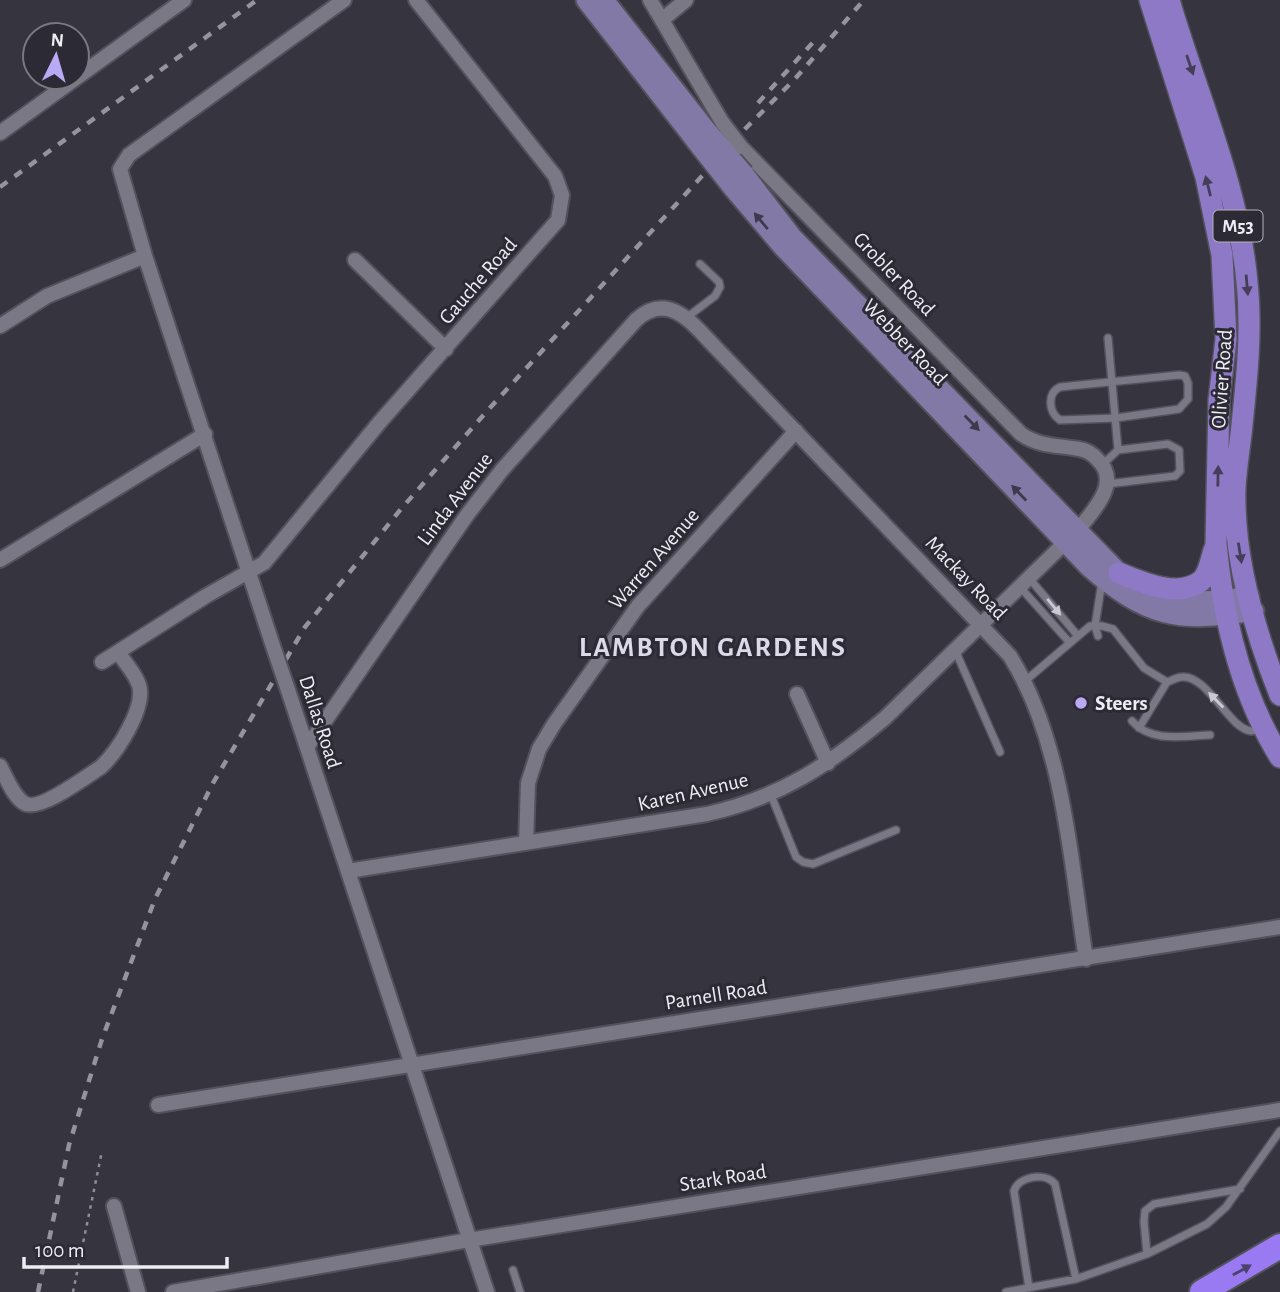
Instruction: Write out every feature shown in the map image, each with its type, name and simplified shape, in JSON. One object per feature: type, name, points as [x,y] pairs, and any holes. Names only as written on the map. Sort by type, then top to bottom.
[{"type":"highway","points":[[1202,1292],[1280,1246]]},
{"type":"main road","name":"Webber Road","points":[[586,0],[709,131]]},
{"type":"main road","name":"Webber Road","points":[[604,0],[709,131],[739,181],[1111,576],[1163,596],[1212,602],[1225,608],[1252,604]]},
{"type":"main road","name":"Olivier Road","points":[[1150,0],[1206,177],[1222,254],[1226,339],[1219,400],[1216,544],[1225,608],[1255,712],[1280,757]]},
{"type":"main road","name":"Olivier Road","points":[[1170,0],[1231,196],[1242,242],[1249,318],[1249,356],[1236,486],[1236,519],[1240,557],[1264,653],[1280,695]]},
{"type":"main road","points":[[1111,576],[1158,587],[1184,588],[1201,580],[1206,574],[1216,544]]},
{"type":"street","points":[[0,133],[184,0]]},
{"type":"street","name":"Dallas Road","points":[[344,0],[129,155],[122,163],[120,175],[487,1292]]},
{"type":"street","name":"Gauche Road","points":[[102,662],[264,563],[379,423],[551,230],[561,212],[562,195],[555,176],[415,0]]},
{"type":"street","name":"Grobler Road","points":[[650,0],[663,19],[709,131],[741,147],[1021,435],[1043,445],[1083,450],[1102,465]]},
{"type":"street","points":[[663,19],[686,0]]},
{"type":"street","points":[[0,326],[47,296],[145,256]]},
{"type":"street","points":[[355,260],[446,349]]},
{"type":"street","name":"Linda Avenue","points":[[307,747],[442,550],[502,470],[636,320],[654,308],[668,308]]},
{"type":"street","name":"Mackay Road","points":[[668,308],[686,318],[1010,656],[1026,681],[1038,709],[1052,755],[1086,959]]},
{"type":"street","name":"Warren Avenue","points":[[526,843],[528,783],[540,749],[554,724],[638,606],[796,431]]},
{"type":"street","points":[[0,560],[205,434]]},
{"type":"street","points":[[1071,536],[1096,508],[1107,484],[1102,465]]},
{"type":"street","name":"Karen Avenue","points":[[348,871],[707,814],[771,795],[828,763],[885,718],[1071,536]]},
{"type":"street","points":[[0,766],[22,802],[32,806],[45,802],[101,767],[130,724],[139,701],[138,684],[118,652]]},
{"type":"street","points":[[797,694],[828,763]]},
{"type":"street","name":"Parnell Road","points":[[158,1105],[1280,927]]},
{"type":"street","name":"Stark Road","points":[[173,1292],[469,1240],[1280,1110]]},
{"type":"street","points":[[114,1206],[138,1292]]},
{"type":"lane","points":[[686,318],[715,296],[720,287],[700,264]]},
{"type":"lane","points":[[1108,338],[1118,450]]},
{"type":"lane","points":[[1185,376],[1188,399],[1179,408],[1116,418],[1060,420],[1053,411],[1050,395],[1060,387],[1185,376]]},
{"type":"lane","points":[[1102,465],[1118,450],[1168,444],[1179,450],[1180,471],[1175,476],[1107,484]]},
{"type":"lane","points":[[1098,636],[1095,626],[1111,576]]},
{"type":"lane","points":[[1025,583],[1079,636]]},
{"type":"lane","points":[[1025,583],[1070,643]]},
{"type":"lane","points":[[1026,681],[1090,626],[1095,626],[1112,629],[1144,668],[1167,682]]},
{"type":"lane","points":[[955,649],[1000,752]]},
{"type":"lane","points":[[1139,728],[1167,682],[1182,677],[1191,678],[1200,684],[1240,726],[1251,731],[1262,728]]},
{"type":"lane","points":[[1132,721],[1139,728],[1158,736],[1210,735]]},
{"type":"lane","points":[[771,795],[796,857],[803,862],[813,863],[896,830]]},
{"type":"lane","points":[[1006,1292],[1076,1279],[1147,1254],[1207,1224],[1226,1207],[1280,1131]]},
{"type":"lane","points":[[1029,1288],[1014,1191],[1016,1184],[1022,1179],[1051,1178],[1055,1184],[1076,1279]]},
{"type":"lane","points":[[1147,1254],[1143,1222],[1145,1211],[1154,1204],[1240,1189]]},
{"type":"lane","points":[[513,1270],[520,1292]]},
{"type":"path","points":[[73,1292],[102,1151]]},
{"type":"railway","points":[[0,187],[257,0]]},
{"type":"railway","points":[[38,1292],[69,1145],[102,1039],[155,899],[213,783],[305,627],[401,509],[488,410],[745,129],[794,80],[864,0]]},
{"type":"railway","points":[[758,103],[816,39]]},
{"type":"place","name":"Steers","points":[[1081,703]]},
{"type":"district","name":"LAMBTON GARDENS","points":[[713,648]]}]
